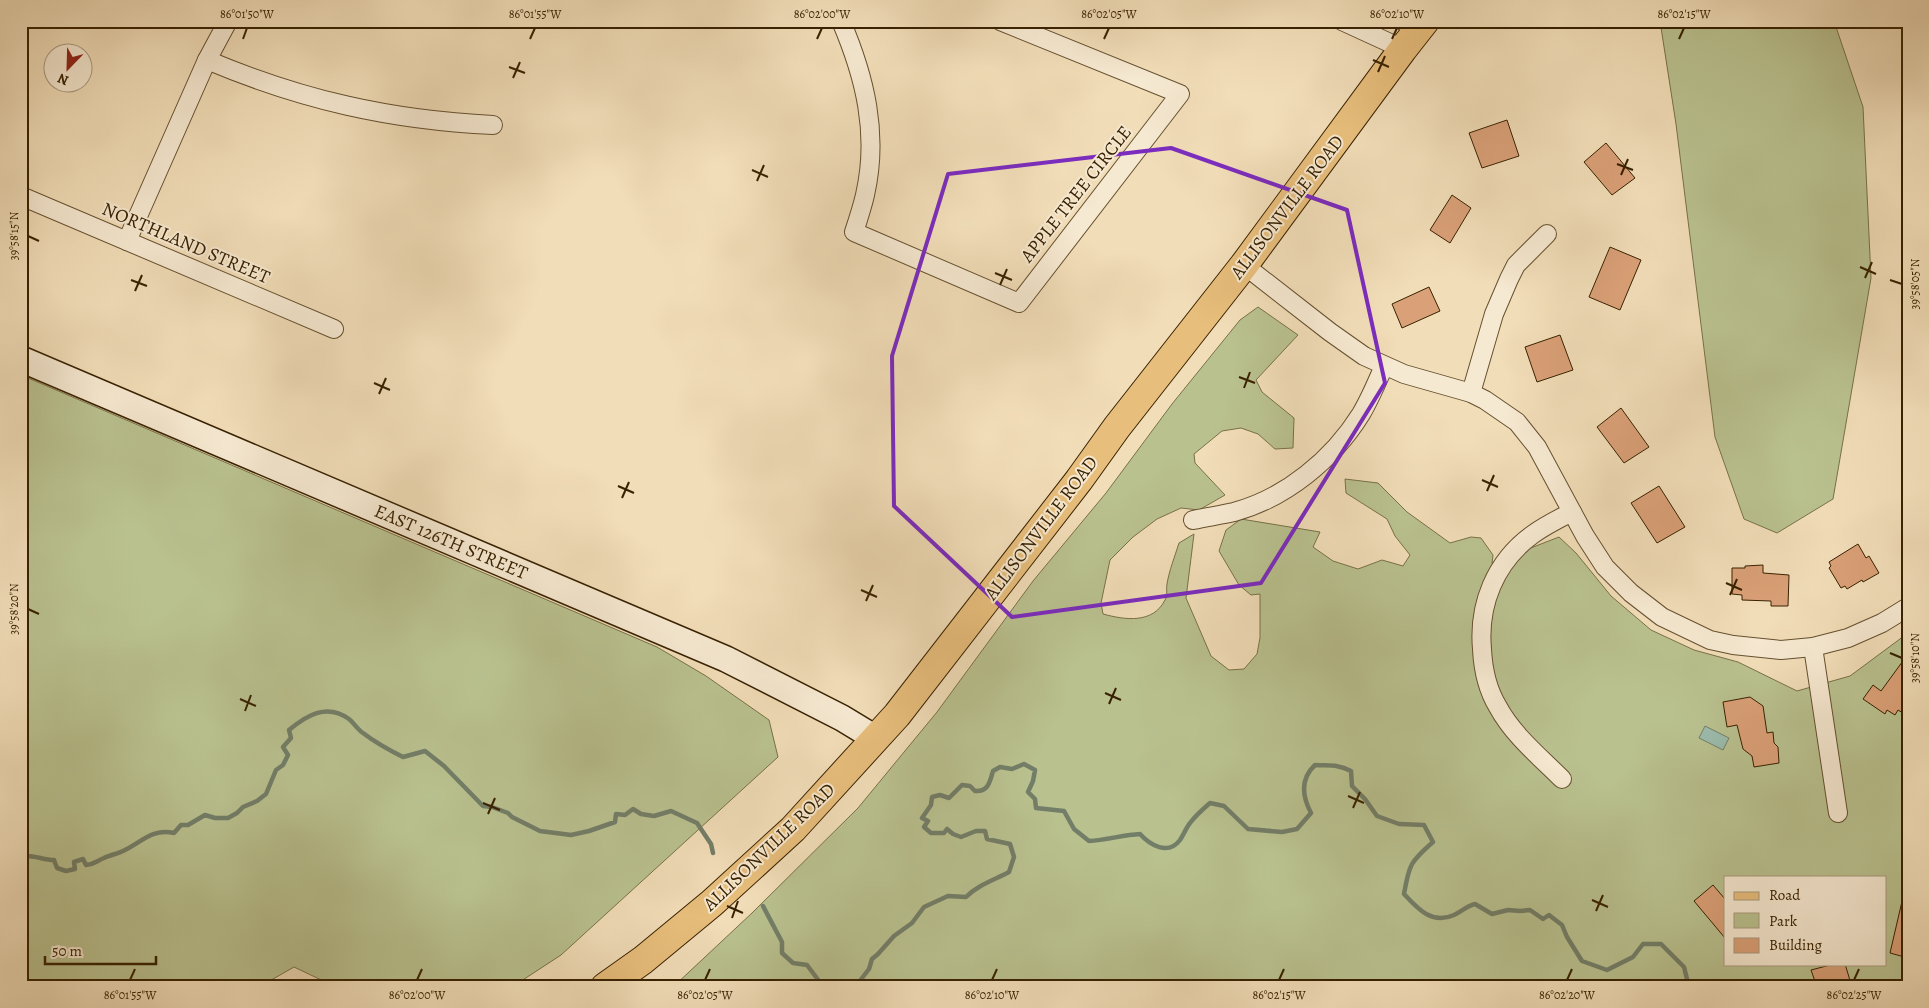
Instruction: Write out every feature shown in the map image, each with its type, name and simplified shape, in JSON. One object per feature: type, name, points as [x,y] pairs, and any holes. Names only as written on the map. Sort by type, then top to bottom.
[{"type":"main road","name":"ALLISONVILLE ROAD","points":[[605,987],[643,960],[712,903],[793,829],[897,715],[1079,480],[1117,427],[1244,266],[1412,30]]},
{"type":"main road","name":"EAST 126TH STREET","points":[[21,359],[726,659],[842,718],[875,738]]},
{"type":"street","points":[[127,241],[207,60],[228,21]]},
{"type":"street","name":"APPLE TREE CIRCLE","points":[[841,21],[860,70],[871,126],[865,195],[854,232],[1019,303],[1180,94],[1000,21]]},
{"type":"street","points":[[1342,21],[1412,30]]},
{"type":"street","points":[[207,60],[282,89],[354,108],[430,121],[492,125]]},
{"type":"street","name":"NORTHLAND STREET","points":[[21,196],[334,329]]},
{"type":"street","points":[[1470,393],[1494,314],[1508,278],[1516,265],[1547,234]]},
{"type":"street","points":[[1244,266],[1349,346],[1384,366],[1404,374],[1470,393],[1485,400],[1517,422],[1541,454],[1572,512],[1605,567],[1631,593],[1662,617],[1710,640],[1733,645],[1781,650],[1813,647],[1862,633],[1908,607]]},
{"type":"street","points":[[1193,520],[1235,512],[1263,501],[1290,486],[1312,470],[1330,453],[1360,415],[1384,366]]},
{"type":"street","points":[[1562,778],[1512,728],[1498,709],[1488,687],[1483,664],[1480,632],[1483,608],[1489,591],[1507,559],[1531,535],[1572,512]]},
{"type":"street","points":[[1813,647],[1838,813]]},
{"type":"highlighted area","points":[[1171,148],[1347,210],[1385,383],[1261,583],[1012,617],[894,506],[892,356],[948,174]]},
{"type":"green space","points":[[1660,21],[1834,21],[1863,107],[1871,278],[1833,499],[1777,533],[1744,519],[1715,437],[1676,124]]},
{"type":"green space","points":[[1258,307],[1298,335],[1256,380],[1262,392],[1294,418],[1293,448],[1275,449],[1258,434],[1241,428],[1222,431],[1194,454],[1195,463],[1225,495],[1199,510],[1181,508],[1157,519],[1133,537],[1110,560],[1101,603],[1103,614],[1129,619],[1146,617],[1160,608],[1166,598],[1168,579],[1179,543],[1194,534],[1186,598],[1211,656],[1229,670],[1244,669],[1257,654],[1260,638],[1260,594],[1251,595],[1239,585],[1219,551],[1226,530],[1241,519],[1320,532],[1313,547],[1333,561],[1358,569],[1382,560],[1403,566],[1410,555],[1395,536],[1387,519],[1346,493],[1345,479],[1378,483],[1407,512],[1450,543],[1471,537],[1481,538],[1493,555],[1492,563],[1559,537],[1576,553],[1611,596],[1651,630],[1694,650],[1738,662],[1797,691],[1850,676],[1908,633],[1908,987],[673,987],[752,913],[858,808],[937,712],[1033,581],[1106,493],[1172,404],[1240,320]]},
{"type":"green space","points":[[21,375],[657,647],[706,676],[769,720],[778,757],[561,955],[512,987],[336,987],[294,967],[259,987],[21,987]]},
{"type":"shaded area","points":[[1705,726],[1729,738],[1723,750],[1699,738]]},
{"type":"building","points":[[1507,120],[1519,156],[1482,168],[1469,133]]},
{"type":"building","points":[[1606,143],[1635,178],[1612,195],[1584,162]]},
{"type":"building","points":[[1452,195],[1471,208],[1450,243],[1430,230]]},
{"type":"building","points":[[1610,247],[1641,260],[1620,310],[1589,297]]},
{"type":"building","points":[[1429,287],[1440,311],[1402,328],[1392,304]]},
{"type":"building","points":[[1560,335],[1573,370],[1537,382],[1525,347]]},
{"type":"building","points":[[1621,408],[1649,447],[1624,463],[1597,427]]},
{"type":"building","points":[[1659,486],[1685,527],[1657,543],[1631,503]]},
{"type":"building","points":[[1858,544],[1866,558],[1869,556],[1879,573],[1847,589],[1845,586],[1841,588],[1829,568],[1831,566],[1829,562]]},
{"type":"building","points":[[1763,565],[1763,573],[1789,575],[1788,606],[1771,606],[1771,601],[1742,600],[1742,595],[1732,594],[1732,568]]},
{"type":"building","points":[[1908,654],[1908,716],[1898,710],[1895,715],[1887,710],[1885,714],[1863,699],[1873,685],[1881,691]]},
{"type":"building","points":[[1750,697],[1763,706],[1767,733],[1773,732],[1774,743],[1778,747],[1779,763],[1754,767],[1752,756],[1743,749],[1737,725],[1727,727],[1723,702]]},
{"type":"building","points":[[1713,885],[1724,898],[1724,937],[1694,901]]},
{"type":"building","points":[[1903,897],[1908,898],[1908,958],[1890,953]]},
{"type":"building","points":[[1826,966],[1846,966],[1852,987],[1817,987],[1811,970]]},
{"type":"waterway","points":[[21,855],[54,860],[57,868],[66,871],[75,869],[74,862],[83,859],[86,865],[92,864],[123,851],[153,834],[159,832],[174,833],[181,825],[188,825],[205,815],[215,818],[228,818],[266,794],[276,770],[283,765],[288,755],[283,747],[291,738],[289,730],[310,716],[325,711],[341,714],[368,737],[403,757],[425,751],[444,766],[483,806],[508,813],[512,817],[540,831],[571,835],[615,822],[616,814],[625,815],[633,809],[641,814],[654,816],[671,811],[697,823],[711,844],[713,853]]},
{"type":"waterway","points":[[839,987],[859,982],[869,969],[872,959],[894,936],[912,923],[924,907],[948,896],[966,897],[981,886],[1009,872],[1014,857],[1010,844],[987,839],[985,831],[976,831],[961,837],[947,829],[944,833],[931,833],[924,827],[928,821],[922,818],[931,805],[932,797],[940,795],[949,798],[962,785],[970,786],[975,791],[983,790],[986,788],[993,771],[1000,767],[1012,769],[1024,764],[1035,770],[1028,792],[1035,799],[1036,808],[1064,811],[1074,829],[1089,841],[1140,834],[1154,845],[1165,848],[1175,845],[1192,820],[1210,803],[1224,806],[1248,829],[1282,832],[1297,829],[1311,813],[1304,794],[1305,782],[1310,770],[1315,765],[1342,767],[1351,771],[1352,786],[1365,799],[1377,816],[1399,824],[1424,825],[1433,842],[1419,854],[1409,870],[1404,894],[1426,914],[1432,917],[1446,918],[1475,904],[1492,914],[1508,910],[1530,910],[1543,919],[1549,915],[1562,925],[1582,961],[1607,970],[1633,957],[1643,944],[1661,944],[1684,967],[1689,987]]},
{"type":"waterway","points":[[763,906],[782,942],[782,953],[793,963],[807,965],[822,985],[830,987]]}]
